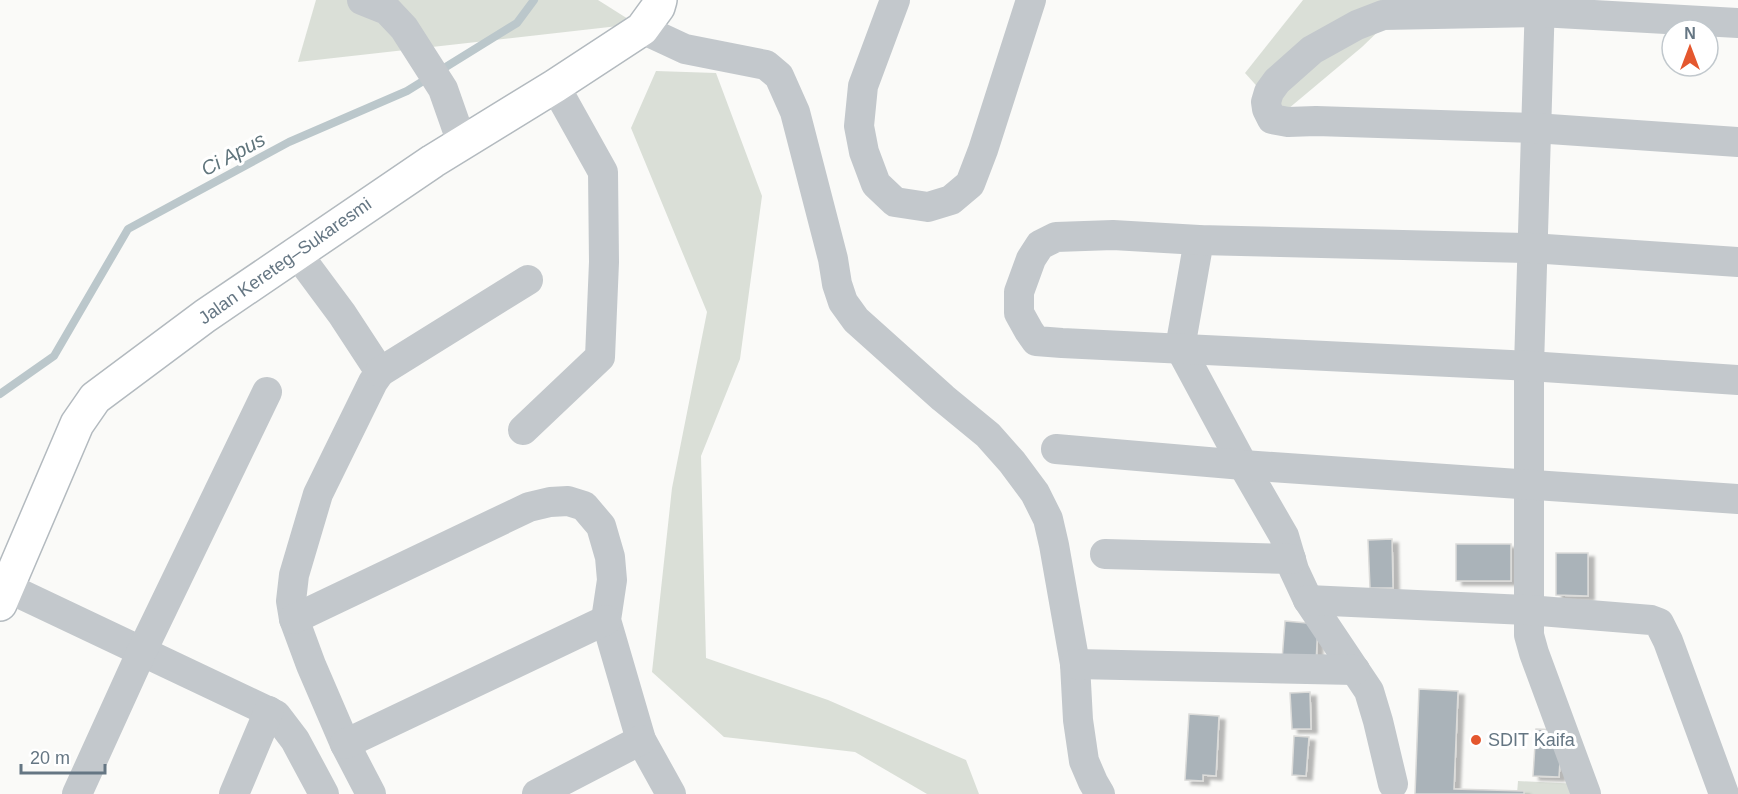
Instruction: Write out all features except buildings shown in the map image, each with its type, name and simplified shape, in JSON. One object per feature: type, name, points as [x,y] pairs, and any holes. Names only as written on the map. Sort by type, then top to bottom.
[{"type":"street","points":[[362,0],[387,10],[404,28],[440,84],[462,142]]},
{"type":"street","name":"Jalan Kereteg–Sukaresmi","points":[[4,596],[77,424],[94,398],[296,252],[462,142],[555,86],[642,29],[658,7],[660,0]]},
{"type":"street","points":[[895,0],[863,86],[859,126],[864,152],[876,184],[895,202],[928,207],[951,200],[970,184],[983,150],[1030,0]]},
{"type":"street","points":[[1738,23],[1540,6],[1383,15],[1357,25],[1312,50],[1277,81],[1269,92],[1266,102],[1272,119],[1288,122],[1535,128],[1738,142]]},
{"type":"street","points":[[1540,6],[1531,248],[1529,635],[1586,794]]},
{"type":"street","points":[[642,29],[685,49],[766,65],[779,76],[795,112],[843,302],[856,320],[988,435],[1035,493],[1048,519],[1054,545],[1075,664],[1078,720],[1084,761],[1100,794]]},
{"type":"street","points":[[523,430],[600,357],[604,262],[603,172],[555,86]]},
{"type":"street","points":[[1738,262],[1531,248],[1199,240],[1113,235],[1056,237],[1040,245],[1030,259],[1019,292],[1018,313],[1036,341],[1093,346],[1180,348],[1529,366],[1738,380]]},
{"type":"street","points":[[1199,240],[1180,348],[1284,536],[1308,600],[1369,691],[1393,784]]},
{"type":"street","points":[[296,252],[342,314],[380,372]]},
{"type":"street","points":[[371,794],[345,744],[294,619],[291,601],[294,575],[318,494],[380,372],[528,280]]},
{"type":"street","points":[[77,794],[142,651],[267,392]]},
{"type":"street","points":[[1056,449],[1243,465],[1738,499]]},
{"type":"street","points":[[294,619],[529,507],[568,501],[584,506],[601,526],[610,557],[612,580],[606,620],[641,740],[671,794]]},
{"type":"street","points":[[1105,554],[1291,559]]},
{"type":"street","points":[[4,596],[142,651],[269,711],[280,720],[295,740],[324,794]]},
{"type":"street","points":[[1308,600],[1528,610],[1652,620],[1659,623],[1668,640],[1724,794]]},
{"type":"street","points":[[345,744],[606,620]]},
{"type":"street","points":[[1075,664],[1250,670],[1355,670]]},
{"type":"street","points":[[234,794],[269,711]]},
{"type":"street","points":[[537,794],[641,740]]},
{"type":"shaded area","points":[[316,0],[598,0],[636,24],[298,62]]},
{"type":"shaded area","points":[[1303,0],[1411,0],[1362,47],[1282,114],[1245,73]]},
{"type":"shaded area","points":[[656,71],[716,73],[762,196],[740,359],[701,456],[706,658],[828,700],[966,760],[979,794],[927,794],[855,752],[724,737],[652,672],[672,488],[707,312],[631,128]]},
{"type":"shaded area","points":[[1518,781],[1580,784],[1583,794],[1517,794]]},
{"type":"waterway","name":"Ci Apus","points":[[0,394],[54,356],[128,229],[289,142],[407,91],[517,23],[534,0]]},
{"type":"place","name":"SDIT Kaifa","points":[[1476,740]]}]
